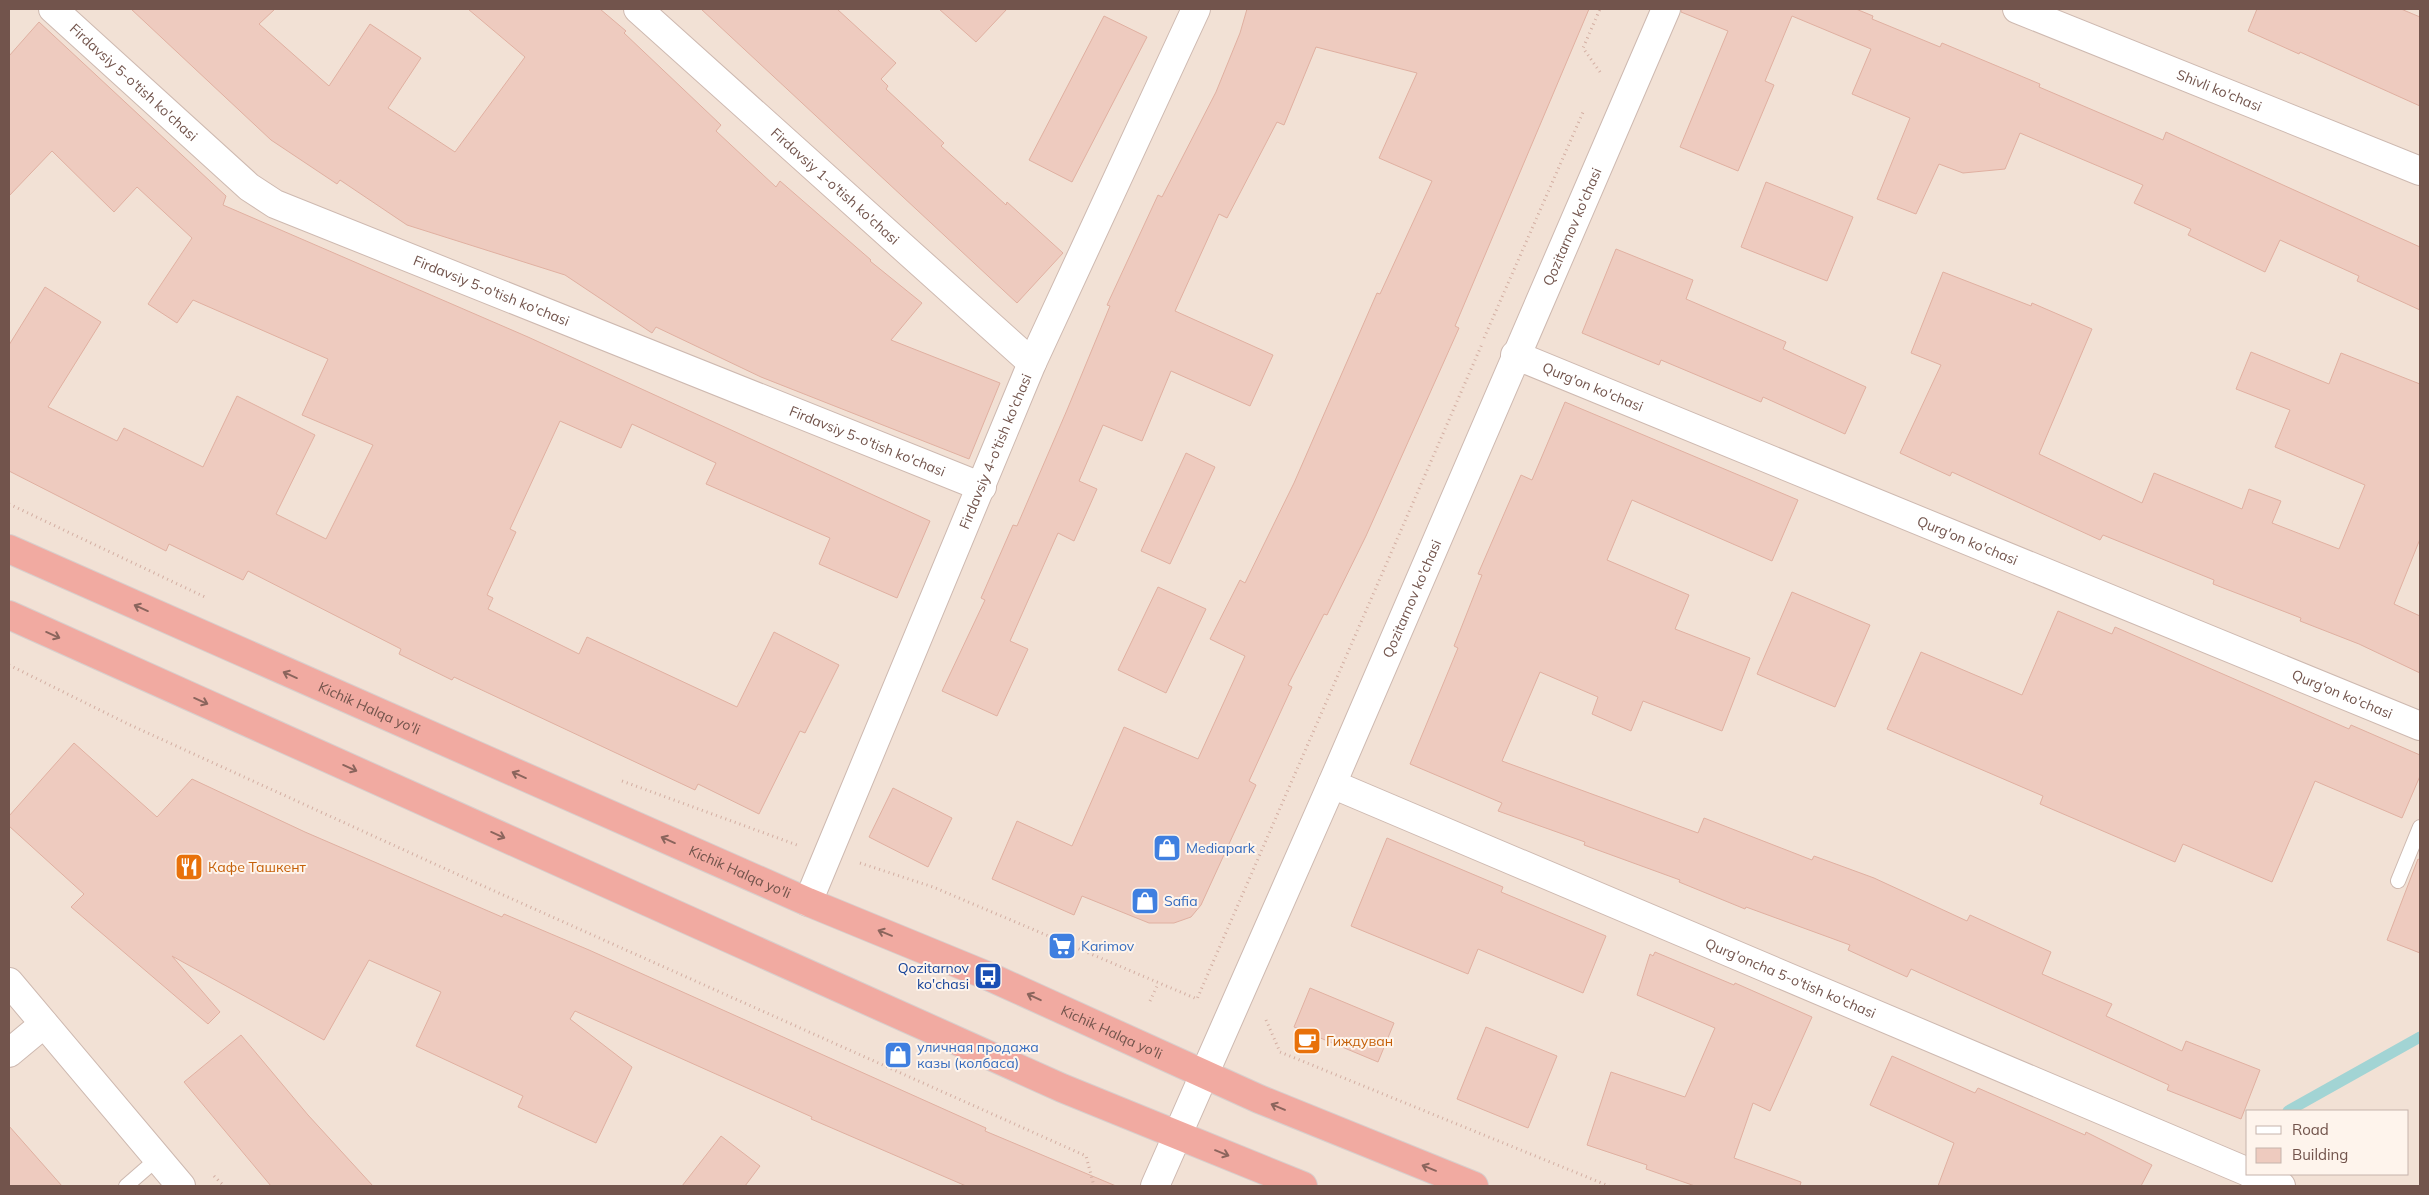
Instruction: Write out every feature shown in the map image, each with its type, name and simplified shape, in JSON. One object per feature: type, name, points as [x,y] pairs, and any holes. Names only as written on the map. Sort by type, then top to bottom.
[{"type":"highway","name":"Kichik Halqa yo'li","points":[[9,549],[808,902],[988,976],[1308,1119],[1474,1186]]},
{"type":"highway","points":[[9,615],[1062,1088],[1303,1186]]},
{"type":"street","name":"Firdavsiy 5-o'tish ko'chasi","points":[[53,9],[249,187],[275,204],[982,487]]},
{"type":"street","name":"Firdavsiy 1-o'tish ko'chasi","points":[[638,9],[1032,363]]},
{"type":"street","name":"Firdavsiy 4-o'tish ko'chasi","points":[[808,902],[828,859],[1032,363],[1196,9]]},
{"type":"street","name":"Qozitarnov ko'chasi","points":[[1155,1186],[1332,784],[1515,355],[1666,9]]},
{"type":"street","name":"Shivli ko'chasi","points":[[2017,9],[2420,171]]},
{"type":"street","name":"Qurg'on ko'chasi","points":[[1515,355],[2420,726]]},
{"type":"street","name":"Qurg'oncha 5-o'tish ko'chasi","points":[[1332,784],[2246,1171]]},
{"type":"street","points":[[9,982],[181,1186]]},
{"type":"street","points":[[9,1053],[44,1024]]},
{"type":"street","points":[[2254,1175],[2281,1186]]},
{"type":"lane","points":[[2398,881],[2420,827]]},
{"type":"lane","points":[[126,1186],[157,1159]]},
{"type":"path","points":[[1597,79],[1601,70],[1583,48],[1600,9]]},
{"type":"path","points":[[615,778],[802,847],[828,859],[855,862],[933,887],[1197,999],[1585,107]]},
{"type":"path","points":[[9,504],[210,599]]},
{"type":"path","points":[[9,665],[128,724],[318,811],[1086,1156],[1094,1186]]},
{"type":"path","points":[[1150,1001],[1158,984]]},
{"type":"path","points":[[1280,1052],[1609,1186]]},
{"type":"shaded area","points":[[9,9],[2420,9],[2420,1186],[9,1186]]},
{"type":"building","points":[[131,9],[275,9],[259,24],[329,86],[370,24],[421,58],[388,108],[455,152],[525,57],[468,9],[600,9],[626,31],[624,33],[721,125],[716,131],[776,187],[780,181],[870,261],[922,303],[891,340],[1000,383],[969,459],[761,377],[656,327],[652,333],[565,275],[407,225],[340,180],[337,184],[271,140]]},
{"type":"building","points":[[701,9],[837,9],[896,63],[881,79],[888,86],[886,89],[944,143],[941,146],[1063,253],[1017,303]]},
{"type":"building","points":[[939,9],[1007,9],[976,42]]},
{"type":"building","points":[[1247,9],[1589,9],[1455,326],[1459,328],[1366,536],[1327,615],[1324,614],[1288,685],[1292,687],[1249,781],[1256,785],[1201,905],[1191,917],[1174,923],[1149,923],[1082,896],[1074,915],[992,879],[1017,821],[1072,846],[1124,727],[1198,759],[1245,656],[1210,639],[1240,580],[1245,583],[1294,483],[1377,293],[1380,294],[1432,181],[1379,158],[1417,73],[1316,47],[1284,125],[1277,122],[1227,218],[1219,214],[1175,311],[1273,355],[1250,406],[1171,371],[1142,441],[1103,425],[1079,481],[1097,489],[1074,541],[1058,533],[1010,641],[1028,649],[997,716],[942,691],[985,600],[981,598],[1013,525],[1017,526],[1067,410],[1110,306],[1107,305],[1158,195],[1162,197],[1216,92],[1240,33]]},
{"type":"building","points":[[1681,9],[1856,9],[1873,16],[1872,19],[1940,47],[1942,43],[2040,84],[2039,87],[2163,140],[2166,132],[2420,247],[2420,310],[2357,281],[2359,276],[2280,240],[2265,272],[2188,235],[2191,229],[2134,203],[2143,185],[2020,133],[2005,169],[1963,173],[1939,164],[1916,214],[1877,199],[1910,118],[1852,94],[1871,49],[1792,16],[1765,81],[1774,85],[1738,171],[1680,147],[1728,31],[1681,12]]},
{"type":"building","points":[[2257,9],[2401,9],[2420,17],[2420,106],[2300,52],[2299,54],[2248,31]]},
{"type":"building","points":[[1104,16],[1147,37],[1072,182],[1029,160]]},
{"type":"building","points":[[39,22],[226,196],[223,205],[528,337],[930,521],[897,598],[819,564],[830,538],[706,484],[716,463],[632,424],[621,448],[560,421],[510,529],[516,532],[487,595],[493,598],[488,609],[579,654],[587,637],[737,707],[774,632],[839,665],[805,733],[800,731],[759,814],[698,784],[695,790],[454,677],[452,680],[399,654],[401,649],[248,571],[243,580],[169,544],[166,551],[9,471],[9,345],[45,287],[101,322],[48,407],[117,441],[124,428],[203,467],[237,396],[315,435],[276,514],[326,539],[373,445],[302,415],[328,359],[193,300],[177,323],[148,304],[192,238],[137,187],[114,212],[52,151],[9,196],[9,56]]},
{"type":"building","points":[[1766,182],[1853,217],[1827,281],[1741,247]]},
{"type":"building","points":[[1616,249],[1693,280],[1686,299],[1786,342],[1783,349],[1866,387],[1845,434],[1763,397],[1761,402],[1661,360],[1659,365],[1582,333]]},
{"type":"building","points":[[1943,272],[2031,306],[2032,303],[2092,329],[2039,454],[2142,503],[2154,473],[2242,509],[2249,489],[2281,501],[2272,523],[2339,549],[2365,485],[2275,447],[2290,410],[2236,389],[2251,352],[2329,384],[2341,353],[2420,384],[2420,539],[2394,604],[2420,616],[2420,673],[2359,644],[2300,621],[2301,618],[2213,584],[2214,580],[2103,535],[2100,540],[1952,472],[1950,476],[1900,453],[1941,365],[1911,353]]},
{"type":"building","points":[[1565,402],[1798,500],[1772,561],[1632,500],[1607,560],[1689,595],[1675,629],[1750,658],[1722,731],[1643,701],[1631,731],[1592,714],[1598,697],[1540,672],[1502,761],[1698,833],[1704,818],[1812,860],[1814,856],[1874,878],[1967,921],[1970,915],[2051,952],[2042,974],[2112,1004],[2106,1016],[2182,1051],[2186,1041],[2260,1070],[2241,1119],[2167,1090],[2169,1085],[1911,969],[1907,977],[1848,950],[1850,945],[1746,907],[1745,909],[1679,882],[1680,880],[1584,845],[1585,842],[1498,811],[1502,803],[1410,764],[1458,648],[1454,646],[1482,575],[1478,574],[1521,475],[1532,480]]},
{"type":"building","points":[[1186,453],[1215,467],[1170,564],[1141,551]]},
{"type":"building","points":[[1158,587],[1206,609],[1166,693],[1118,670]]},
{"type":"building","points":[[1792,592],[1870,625],[1835,707],[1757,674]]},
{"type":"building","points":[[2058,611],[2112,634],[2115,627],[2349,729],[2351,725],[2420,755],[2420,776],[2402,818],[2315,781],[2272,882],[2183,844],[2175,862],[2040,804],[2043,796],[1887,729],[1921,652],[2022,695]]},
{"type":"building","points":[[74,743],[157,817],[192,779],[305,832],[502,917],[504,914],[589,950],[986,1128],[985,1131],[1116,1186],[966,1186],[811,1119],[812,1117],[575,1011],[570,1019],[632,1067],[596,1143],[518,1107],[523,1096],[416,1046],[441,992],[369,960],[324,1040],[172,956],[220,1012],[208,1024],[71,907],[84,894],[9,826],[9,816]]},
{"type":"building","points":[[893,788],[952,818],[928,867],[869,837]]},
{"type":"building","points":[[1387,838],[1503,887],[1501,892],[1606,936],[1583,993],[1478,949],[1468,974],[1351,926]]},
{"type":"building","points":[[2418,859],[2420,860],[2420,953],[2387,940]]},
{"type":"building","points":[[1655,952],[1734,985],[1735,983],[1812,1017],[1770,1111],[1753,1103],[1734,1158],[1801,1182],[1800,1186],[1695,1186],[1646,1169],[1647,1165],[1587,1145],[1611,1072],[1685,1097],[1715,1028],[1637,995],[1650,954],[1653,956]]},
{"type":"building","points":[[1310,988],[1394,1023],[1378,1062],[1294,1027]]},
{"type":"building","points":[[1486,1027],[1557,1056],[1528,1128],[1457,1099]]},
{"type":"building","points":[[241,1035],[308,1115],[373,1186],[271,1186],[184,1082]]},
{"type":"building","points":[[1892,1056],[1975,1093],[1978,1088],[2085,1135],[2086,1132],[2152,1165],[2141,1186],[1938,1186],[1954,1143],[1870,1105]]},
{"type":"building","points":[[9,1126],[62,1186],[9,1186]]},
{"type":"building","points":[[721,1136],[760,1166],[745,1186],[682,1186]]},
{"type":"waterway","points":[[2290,1110],[2420,1037]]},
{"type":"place","name":"Mediapark","points":[[1167,848]]},
{"type":"place","name":"Кафе Ташкент","points":[[189,867]]},
{"type":"place","name":"Safia","points":[[1145,901]]},
{"type":"place","name":"Karimov","points":[[1062,946]]},
{"type":"place","name":"Qozitarnov ko'chasi","points":[[988,976]]},
{"type":"place","name":"Гиждуван","points":[[1307,1041]]},
{"type":"place","name":"уличная продажа казы (колбаса)","points":[[898,1055]]}]
